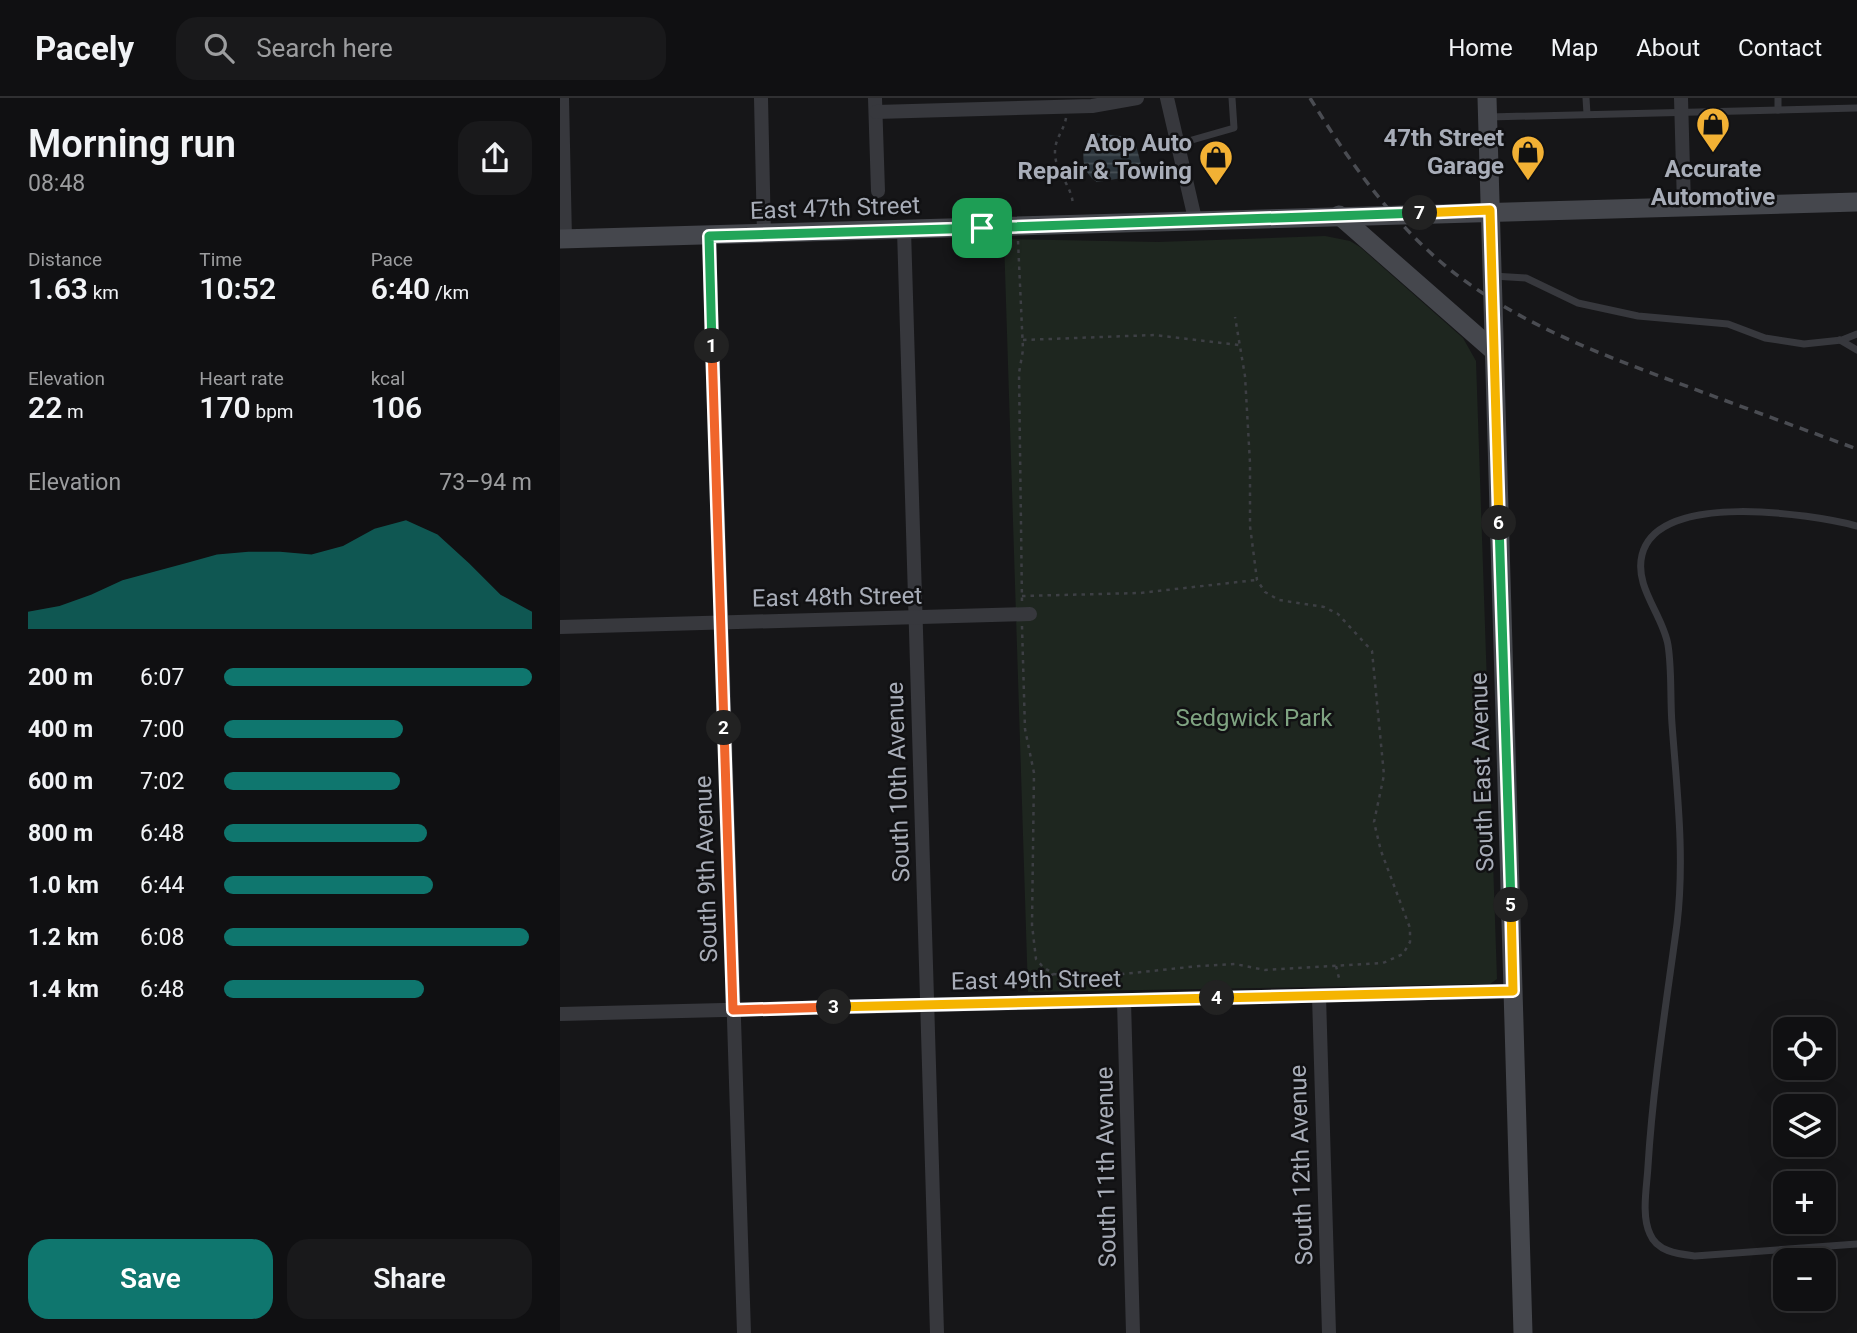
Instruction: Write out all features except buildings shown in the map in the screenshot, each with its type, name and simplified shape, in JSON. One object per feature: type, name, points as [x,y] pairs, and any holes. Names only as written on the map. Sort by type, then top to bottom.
[{"type":"main road","name":"South East Avenue","points":[[1488,107],[1523,1333]]},
{"type":"main road","name":"East 47th Street","points":[[562,239],[1490,210],[1857,202]]},
{"type":"main road","points":[[1339,215],[1494,351]]},
{"type":"street","points":[[562,98],[562,239]]},
{"type":"street","points":[[761,98],[764,234]]},
{"type":"street","points":[[878,191],[876,105],[1092,106],[1137,98]]},
{"type":"street","points":[[1167,98],[1195,219]]},
{"type":"street","points":[[1681,104],[1684,205]]},
{"type":"street","name":"South 10th Avenue","points":[[904,230],[937,1333]]},
{"type":"street","name":"South 9th Avenue","points":[[709,236],[744,1333]]},
{"type":"street","name":"East 48th Street","points":[[560,627],[1026,614]]},
{"type":"street","name":"East 49th Street","points":[[560,1014],[1513,991]]},
{"type":"street","name":"South 12th Avenue","points":[[1319,996],[1329,1333]]},
{"type":"street","name":"South 11th Avenue","points":[[1125,1000],[1132,1333]]},
{"type":"lane","points":[[1178,144],[1234,128],[1232,98]]},
{"type":"lane","points":[[1586,98],[1587,114]]},
{"type":"lane","points":[[1778,98],[1778,110]]},
{"type":"lane","points":[[1488,107],[1587,114],[1681,104],[1778,110],[1857,108]]},
{"type":"lane","points":[[1492,276],[1527,278],[1578,303],[1638,316],[1728,324],[1765,338],[1804,344],[1840,340],[1857,334]]},
{"type":"lane","points":[[1840,340],[1857,350]]},
{"type":"lane","points":[[1857,526],[1760,512],[1692,517],[1667,524],[1652,536],[1642,554],[1642,575],[1668,645],[1682,858],[1649,1147],[1646,1214],[1650,1234],[1659,1246],[1673,1253],[1695,1256],[1857,1244]]},
{"type":"path","points":[[1066,118],[1055,147],[1055,155],[1070,189],[1073,205]]},
{"type":"path","points":[[1018,241],[1022,340],[1019,380],[1022,596],[1026,614],[1025,729],[1034,773],[1032,925],[1036,959],[1054,974]]},
{"type":"path","points":[[1027,984],[1054,974],[1094,977],[1235,964],[1265,970],[1383,963],[1397,959],[1407,948],[1410,929],[1381,851],[1374,822],[1384,775],[1372,651],[1338,614],[1316,605],[1279,600],[1265,592],[1257,580],[1250,526],[1245,376],[1235,317]]},
{"type":"path","points":[[1022,340],[1154,335],[1238,345]]},
{"type":"path","points":[[1022,596],[1140,593],[1257,580]]},
{"type":"green space","name":"Sedgwick Park","points":[[1325,236],[1350,241],[1360,247],[1463,338],[1476,361],[1497,979],[1490,984],[1028,992],[1004,239],[1158,242]]},
{"type":"shaded area","points":[[1096,133],[1134,138],[1142,168],[1141,175],[1097,182],[1092,178],[1085,168],[1084,150],[1087,138]]},
{"type":"railway","points":[[1310,98],[1354,164],[1404,226],[1442,263],[1496,302],[1585,347],[1857,449]]},
{"type":"place","name":"Accurate Automotive","points":[[1713,154]]},
{"type":"place","name":"47th Street Garage","points":[[1528,182]]},
{"type":"place","name":"Atop Auto Repair & Towing","points":[[1216,187]]},
{"type":"route","points":[[1490,210],[1513,991],[733,1010],[709,236],[982,228],[1490,210]]}]
